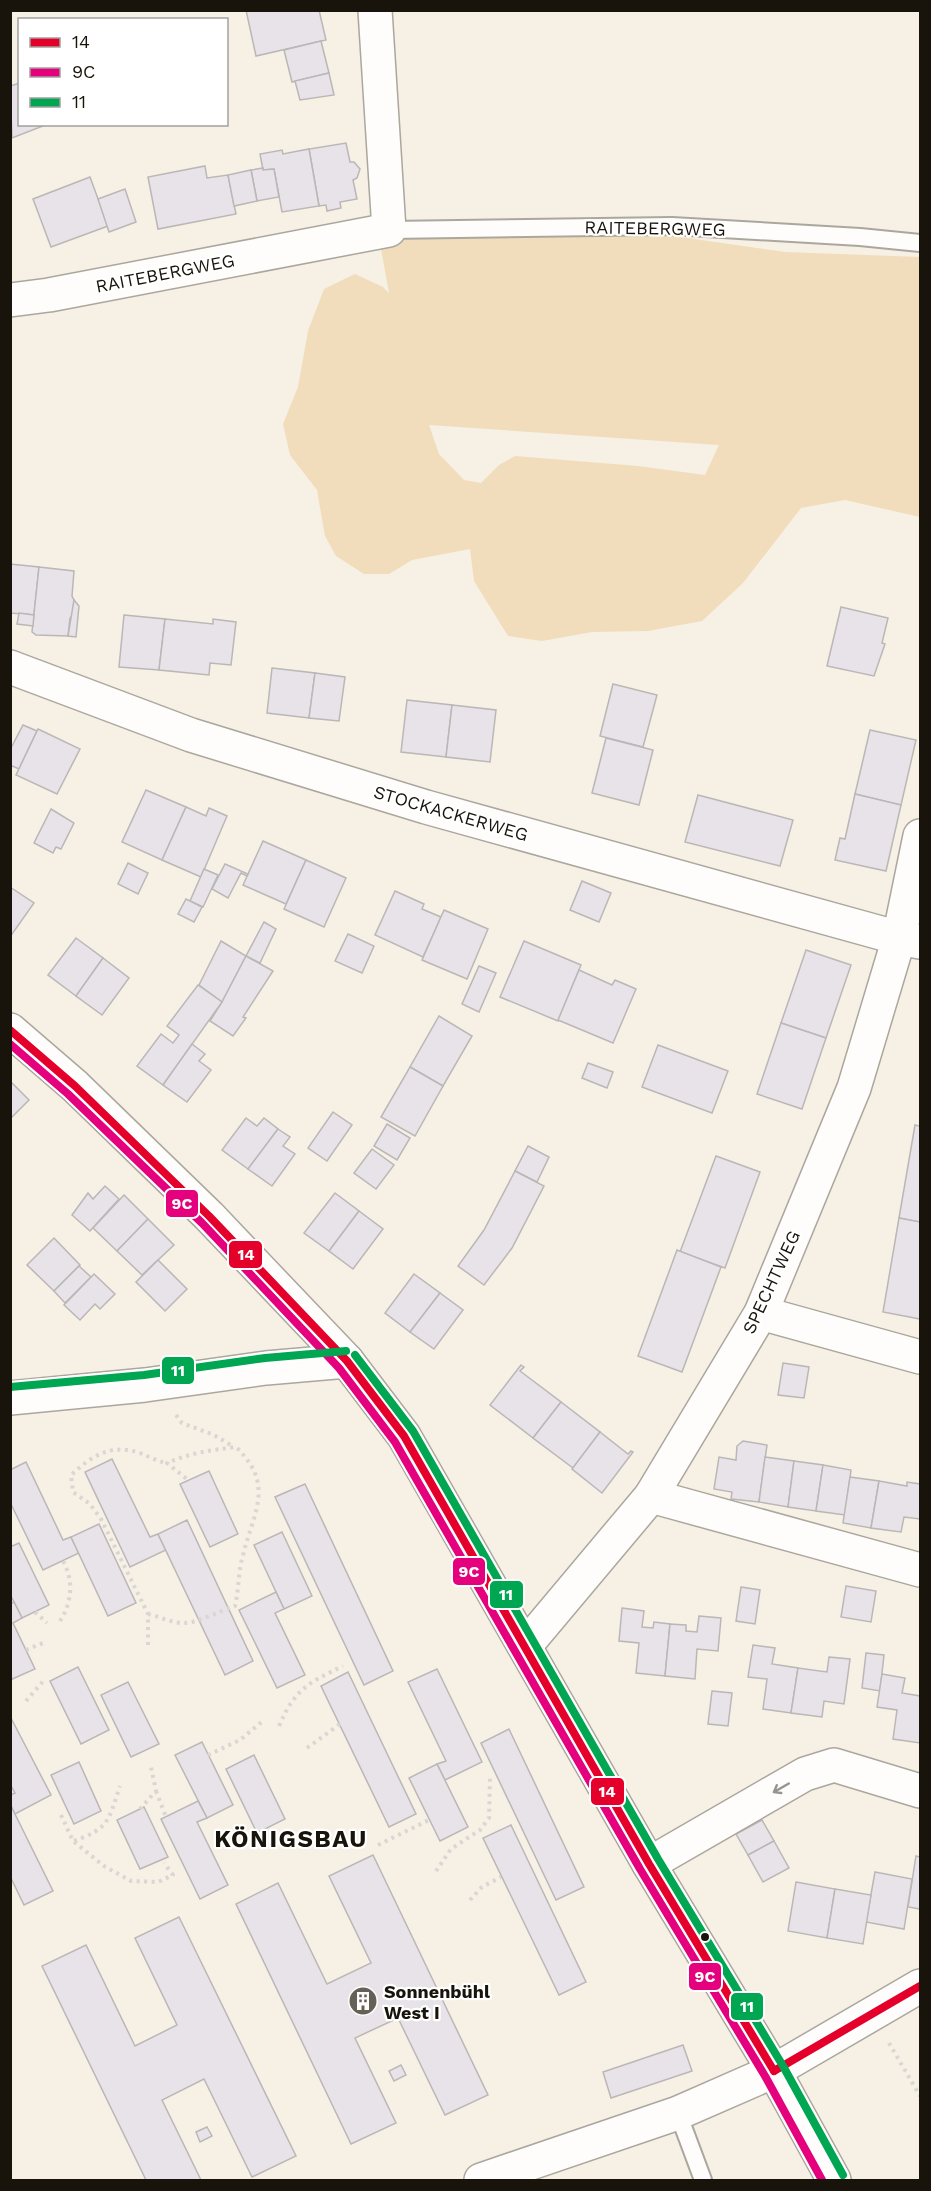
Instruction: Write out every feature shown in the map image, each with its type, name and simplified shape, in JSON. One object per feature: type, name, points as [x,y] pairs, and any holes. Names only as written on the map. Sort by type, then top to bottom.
[{"type":"street","points":[[375,10],[389,230]]},
{"type":"street","name":"RAITEBERGWEG","points":[[10,300],[49,295],[389,230]]},
{"type":"street","name":"STOCKACKERWEG","points":[[10,667],[191,735],[426,807],[910,940]]},
{"type":"street","points":[[910,940],[921,836]]},
{"type":"street","name":"SPECHTWEG","points":[[526,1645],[651,1496],[761,1313],[854,1088],[910,940]]},
{"type":"street","points":[[10,1030],[75,1086],[209,1216],[347,1361],[404,1436],[526,1645],[649,1864],[774,2071],[834,2181]]},
{"type":"street","points":[[761,1313],[921,1357]]},
{"type":"street","points":[[10,1398],[145,1385],[266,1368],[347,1361]]},
{"type":"street","points":[[651,1496],[921,1570]]},
{"type":"street","points":[[649,1864],[805,1774],[834,1765],[921,1791]]},
{"type":"street","points":[[481,2181],[678,2113],[774,2071],[921,1986]]},
{"type":"lane","name":"RAITEBERGWEG","points":[[389,230],[672,226],[860,237],[921,243]]},
{"type":"lane","points":[[678,2113],[703,2181]]},
{"type":"path","points":[[148,1614],[161,1616],[173,1622],[185,1623],[235,1606],[240,1566],[260,1493],[257,1476],[236,1448],[214,1435],[183,1423],[174,1413]]},
{"type":"path","points":[[167,1463],[184,1455],[206,1450],[236,1448]]},
{"type":"path","points":[[148,1645],[148,1614],[101,1519],[90,1504],[73,1492],[71,1475],[99,1452],[123,1450],[167,1463],[188,1480]]},
{"type":"path","points":[[60,1621],[67,1610],[71,1587],[68,1568],[63,1561]]},
{"type":"path","points":[[35,1612],[47,1623]]},
{"type":"path","points":[[26,1650],[43,1642]]},
{"type":"path","points":[[279,1726],[294,1698],[306,1685],[343,1666]]},
{"type":"path","points":[[26,1701],[45,1679]]},
{"type":"path","points":[[208,1755],[240,1740],[264,1720]]},
{"type":"path","points":[[307,1748],[340,1724]]},
{"type":"path","points":[[151,1767],[156,1791],[166,1816]]},
{"type":"path","points":[[436,1871],[451,1849],[480,1830],[489,1818],[490,1778]]},
{"type":"path","points":[[73,1841],[95,1833],[108,1820],[120,1786]]},
{"type":"path","points":[[140,1809],[156,1791]]},
{"type":"path","points":[[61,1815],[73,1841],[104,1866],[131,1881],[159,1882],[173,1875],[164,1863]]},
{"type":"path","points":[[378,1845],[429,1820]]},
{"type":"path","points":[[470,1900],[482,1887],[501,1876]]},
{"type":"path","points":[[872,2014],[921,2096]]},
{"type":"shaded area","points":[[659,234],[785,252],[920,257],[920,517],[845,500],[801,508],[743,583],[702,621],[648,631],[592,632],[542,641],[508,636],[474,581],[470,549],[412,560],[389,574],[364,574],[336,556],[325,536],[317,490],[290,455],[283,424],[298,387],[308,331],[324,289],[355,274],[383,287],[389,293],[379,238]],"holes":[[[429,425],[719,445],[705,475],[638,466],[515,456],[499,465],[481,483],[464,480],[439,454]]]},
{"type":"building","points":[[246,10],[319,10],[326,40],[256,56]]},
{"type":"building","points":[[321,41],[329,73],[292,82],[284,50]]},
{"type":"building","points":[[329,73],[334,95],[300,100],[295,81]]},
{"type":"building","points":[[18,84],[18,126],[43,126],[12,138],[10,86]]},
{"type":"building","points":[[346,143],[350,162],[354,162],[360,169],[357,178],[353,180],[357,199],[340,202],[341,208],[327,211],[326,205],[319,206],[309,149]]},
{"type":"building","points":[[309,149],[319,206],[282,212],[274,169],[263,170],[260,154],[282,150],[283,154]]},
{"type":"building","points":[[205,166],[207,178],[228,175],[236,214],[158,229],[148,177]]},
{"type":"building","points":[[263,168],[263,170],[274,169],[279,197],[257,201],[251,170]]},
{"type":"building","points":[[251,170],[257,201],[234,206],[228,175]]},
{"type":"building","points":[[90,177],[108,226],[51,247],[33,199]]},
{"type":"building","points":[[125,189],[136,222],[109,232],[98,199]]},
{"type":"building","points":[[10,564],[39,567],[34,615],[10,613]]},
{"type":"building","points":[[39,567],[74,571],[73,615],[70,618],[68,636],[36,635],[32,632]]},
{"type":"building","points":[[74,600],[79,606],[76,637],[68,636]]},
{"type":"building","points":[[841,607],[888,618],[882,643],[885,644],[874,676],[827,666]]},
{"type":"building","points":[[19,613],[34,615],[33,626],[17,624]]},
{"type":"building","points":[[124,615],[165,619],[159,670],[119,667]]},
{"type":"building","points":[[165,619],[213,624],[213,619],[236,622],[231,665],[210,663],[209,675],[159,670]]},
{"type":"building","points":[[272,668],[315,673],[309,718],[267,713]]},
{"type":"building","points":[[315,673],[345,677],[339,721],[309,718]]},
{"type":"building","points":[[613,684],[657,695],[643,747],[600,736]]},
{"type":"building","points":[[407,700],[452,705],[446,757],[401,752]]},
{"type":"building","points":[[452,705],[496,710],[490,762],[446,757]]},
{"type":"building","points":[[23,725],[37,731],[19,769],[10,765],[10,750]]},
{"type":"building","points":[[38,729],[80,749],[57,794],[16,775]]},
{"type":"building","points":[[870,730],[916,740],[901,805],[855,794]]},
{"type":"building","points":[[606,738],[653,750],[639,805],[592,793]]},
{"type":"building","points":[[146,790],[186,807],[162,860],[122,842]]},
{"type":"building","points":[[855,794],[901,805],[886,871],[835,860],[840,838],[845,839]]},
{"type":"building","points":[[698,795],[793,820],[780,866],[685,842]]},
{"type":"building","points":[[186,807],[206,816],[209,808],[227,816],[201,877],[162,860]]},
{"type":"building","points":[[51,809],[74,823],[61,849],[56,847],[53,853],[34,843]]},
{"type":"building","points":[[263,841],[306,860],[286,904],[243,885]]},
{"type":"building","points":[[306,860],[346,878],[324,927],[284,909]]},
{"type":"building","points":[[128,863],[148,873],[138,894],[118,884]]},
{"type":"building","points":[[225,864],[248,874],[247,876],[241,873],[228,898],[212,889]]},
{"type":"building","points":[[204,869],[218,875],[203,907],[190,901]]},
{"type":"building","points":[[582,881],[611,893],[599,922],[570,910]]},
{"type":"building","points":[[10,887],[34,903],[10,937]]},
{"type":"building","points":[[395,891],[424,904],[422,909],[441,917],[423,957],[375,935]]},
{"type":"building","points":[[186,899],[202,907],[194,922],[178,914]]},
{"type":"building","points":[[444,910],[488,929],[467,979],[422,960]]},
{"type":"building","points":[[264,922],[276,929],[260,963],[246,956]]},
{"type":"building","points":[[348,934],[374,946],[362,973],[335,961]]},
{"type":"building","points":[[76,938],[103,958],[76,996],[48,975]]},
{"type":"building","points":[[221,941],[246,956],[222,1002],[199,985]]},
{"type":"building","points":[[524,941],[581,965],[558,1021],[500,997]]},
{"type":"building","points":[[806,950],[851,965],[826,1038],[781,1023]]},
{"type":"building","points":[[246,956],[273,971],[233,1036],[210,1021]]},
{"type":"building","points":[[103,958],[129,978],[102,1015],[76,996]]},
{"type":"building","points":[[479,966],[496,973],[479,1012],[462,1004]]},
{"type":"building","points":[[579,970],[612,985],[615,980],[636,989],[613,1043],[558,1020]]},
{"type":"building","points":[[198,985],[222,1002],[163,1085],[137,1066],[161,1034],[173,1043],[179,1035],[167,1026]]},
{"type":"building","points":[[439,1016],[472,1036],[443,1086],[410,1067]]},
{"type":"building","points":[[781,1023],[826,1038],[802,1109],[757,1094]]},
{"type":"building","points":[[192,1044],[205,1054],[199,1061],[211,1070],[187,1102],[163,1085]]},
{"type":"building","points":[[658,1045],[728,1071],[712,1113],[642,1087]]},
{"type":"building","points":[[588,1063],[613,1072],[607,1088],[582,1078]]},
{"type":"building","points":[[410,1067],[443,1086],[415,1136],[381,1117]]},
{"type":"building","points":[[10,1081],[29,1100],[10,1119]]},
{"type":"building","points":[[333,1112],[352,1125],[327,1161],[308,1148]]},
{"type":"building","points":[[246,1118],[257,1126],[264,1118],[278,1129],[248,1169],[222,1150]]},
{"type":"building","points":[[387,1124],[410,1138],[397,1160],[374,1146]]},
{"type":"building","points":[[915,1125],[920,1126],[920,1222],[899,1218]]},
{"type":"building","points":[[278,1129],[290,1137],[283,1146],[295,1154],[272,1186],[248,1169]]},
{"type":"building","points":[[528,1146],[549,1157],[537,1182],[515,1171]]},
{"type":"building","points":[[372,1149],[394,1165],[376,1189],[354,1173]]},
{"type":"building","points":[[716,1156],[760,1172],[725,1268],[680,1252]]},
{"type":"building","points":[[515,1171],[544,1186],[512,1248],[484,1285],[458,1266],[484,1230]]},
{"type":"building","points":[[105,1186],[119,1199],[90,1231],[72,1215],[88,1193],[93,1199]]},
{"type":"building","points":[[335,1193],[359,1211],[329,1251],[304,1233]]},
{"type":"building","points":[[124,1195],[148,1219],[117,1251],[93,1228]]},
{"type":"building","points":[[359,1211],[383,1229],[353,1269],[329,1251]]},
{"type":"building","points":[[899,1218],[920,1222],[920,1319],[883,1312]]},
{"type":"building","points":[[148,1219],[174,1245],[142,1275],[117,1251]]},
{"type":"building","points":[[54,1238],[80,1265],[54,1291],[27,1265]]},
{"type":"building","points":[[677,1250],[721,1267],[682,1372],[638,1356]]},
{"type":"building","points":[[158,1260],[187,1289],[165,1311],[136,1282]]},
{"type":"building","points":[[79,1266],[91,1277],[65,1303],[54,1291]]},
{"type":"building","points":[[94,1274],[115,1294],[100,1309],[95,1304],[80,1320],[64,1305]]},
{"type":"building","points":[[414,1274],[440,1293],[410,1332],[385,1313]]},
{"type":"building","points":[[440,1293],[463,1310],[434,1349],[410,1332]]},
{"type":"building","points":[[783,1363],[809,1367],[804,1398],[778,1395]]},
{"type":"building","points":[[521,1365],[524,1367],[520,1371],[561,1402],[533,1438],[490,1405]]},
{"type":"building","points":[[561,1402],[600,1432],[573,1468],[533,1438]]},
{"type":"building","points":[[600,1432],[628,1454],[633,1452],[602,1493],[572,1469]]},
{"type":"building","points":[[743,1441],[767,1445],[759,1502],[731,1499],[732,1492],[714,1489],[719,1457],[736,1460],[737,1446]]},
{"type":"building","points":[[765,1457],[794,1461],[788,1507],[759,1502]]},
{"type":"building","points":[[112,1459],[150,1537],[158,1534],[166,1550],[130,1567],[85,1472]]},
{"type":"building","points":[[794,1461],[823,1465],[816,1511],[788,1507]]},
{"type":"building","points":[[26,1462],[63,1540],[71,1537],[79,1553],[43,1570],[10,1502],[10,1470]]},
{"type":"building","points":[[823,1465],[851,1470],[845,1515],[816,1511]]},
{"type":"building","points":[[209,1471],[238,1534],[210,1547],[180,1484]]},
{"type":"building","points":[[850,1477],[879,1481],[871,1528],[843,1523]]},
{"type":"building","points":[[879,1481],[907,1486],[907,1482],[920,1484],[920,1519],[904,1517],[901,1532],[871,1528]]},
{"type":"building","points":[[305,1484],[393,1671],[364,1685],[275,1497]]},
{"type":"building","points":[[187,1520],[253,1661],[225,1675],[158,1534]]},
{"type":"building","points":[[99,1524],[136,1603],[108,1616],[71,1537]]},
{"type":"building","points":[[282,1532],[312,1596],[284,1609],[254,1545]]},
{"type":"building","points":[[19,1543],[49,1605],[22,1618],[10,1594],[10,1547]]},
{"type":"building","points":[[846,1586],[876,1591],[871,1622],[841,1617]]},
{"type":"building","points":[[741,1587],[760,1590],[755,1624],[736,1621]]},
{"type":"building","points":[[276,1592],[284,1609],[275,1613],[305,1675],[277,1688],[239,1610]]},
{"type":"building","points":[[14,1602],[22,1618],[13,1623],[35,1669],[10,1680],[10,1604]]},
{"type":"building","points":[[622,1608],[644,1611],[642,1627],[653,1628],[654,1622],[670,1624],[665,1676],[636,1673],[639,1643],[619,1641]]},
{"type":"building","points":[[699,1616],[721,1618],[718,1651],[697,1649],[695,1679],[665,1676],[670,1624],[686,1625],[686,1631],[697,1632]]},
{"type":"building","points":[[753,1645],[775,1648],[772,1664],[798,1668],[791,1713],[763,1709],[767,1679],[748,1677]]},
{"type":"building","points":[[866,1653],[884,1655],[880,1691],[862,1688]]},
{"type":"building","points":[[829,1657],[850,1659],[844,1704],[824,1701],[822,1717],[791,1713],[798,1668],[827,1672]]},
{"type":"building","points":[[78,1667],[109,1730],[81,1744],[50,1681]]},
{"type":"building","points":[[437,1669],[482,1762],[445,1780],[437,1764],[446,1761],[408,1682]]},
{"type":"building","points":[[348,1672],[416,1814],[389,1827],[321,1686]]},
{"type":"building","points":[[882,1674],[905,1678],[902,1693],[920,1696],[920,1743],[893,1739],[897,1710],[877,1707]]},
{"type":"building","points":[[128,1682],[159,1744],[131,1757],[101,1695]]},
{"type":"building","points":[[712,1691],[732,1693],[728,1726],[708,1724]]},
{"type":"building","points":[[11,1718],[51,1795],[15,1814],[10,1804],[10,1795],[15,1793],[10,1784]]},
{"type":"building","points":[[509,1729],[584,1887],[556,1900],[481,1743]]},
{"type":"building","points":[[202,1742],[233,1805],[207,1818],[175,1755]]},
{"type":"building","points":[[254,1755],[285,1819],[257,1833],[226,1769]]},
{"type":"building","points":[[79,1762],[101,1811],[74,1824],[51,1775]]},
{"type":"building","points":[[437,1764],[468,1827],[440,1841],[409,1778]]},
{"type":"building","points":[[198,1801],[207,1818],[197,1822],[228,1885],[200,1899],[161,1819]]},
{"type":"building","points":[[10,1804],[53,1891],[24,1905],[10,1876]]},
{"type":"building","points":[[144,1807],[168,1857],[140,1869],[117,1820]]},
{"type":"building","points":[[762,1820],[774,1841],[748,1855],[736,1834]]},
{"type":"building","points":[[511,1825],[586,1982],[559,1995],[483,1838]]},
{"type":"building","points":[[774,1841],[789,1868],[763,1882],[748,1855]]},
{"type":"building","name":"Sonnenbühl West I","points":[[373,1855],[488,2095],[445,2115],[398,2018],[355,2038],[396,2123],[351,2144],[236,1904],[278,1883],[327,1984],[371,1963],[329,1876]]},
{"type":"building","points":[[916,1856],[920,1857],[920,1909],[908,1907]]},
{"type":"building","points":[[875,1872],[912,1879],[904,1929],[866,1922]]},
{"type":"building","points":[[796,1882],[835,1889],[827,1938],[788,1931]]},
{"type":"building","points":[[835,1889],[871,1895],[863,1944],[827,1938]]},
{"type":"building","points":[[179,1917],[296,2156],[252,2177],[204,2079],[162,2100],[201,2180],[146,2180],[42,1966],[86,1945],[135,2046],[177,2025],[135,1938]]},
{"type":"building","points":[[683,2045],[692,2071],[611,2098],[603,2072]]},
{"type":"building","points":[[401,2065],[406,2075],[394,2081],[389,2071]]},
{"type":"building","points":[[207,2127],[212,2136],[200,2142],[196,2132]]},
{"type":"transit line","name":"14","points":[[10,1030],[75,1086],[209,1216],[347,1361],[404,1436],[649,1864],[774,2071]]},
{"type":"transit line","name":"9C","points":[[10,1044],[68,1094],[202,1223],[339,1368],[395,1442],[640,1869],[765,2076],[822,2180]]},
{"type":"transit line","name":"11","points":[[10,1387],[144,1375],[265,1358],[346,1351]]},
{"type":"transit line","name":"11","points":[[355,1355],[413,1431],[658,1859],[783,2066],[843,2175]]},
{"type":"transit line","name":"14","points":[[774,2071],[920,1986]]},
{"type":"place","name":"Sonnenbühl West I","points":[[363,2001]]},
{"type":"district","name":"KÖNIGSBAU","points":[[291,1839]]}]
